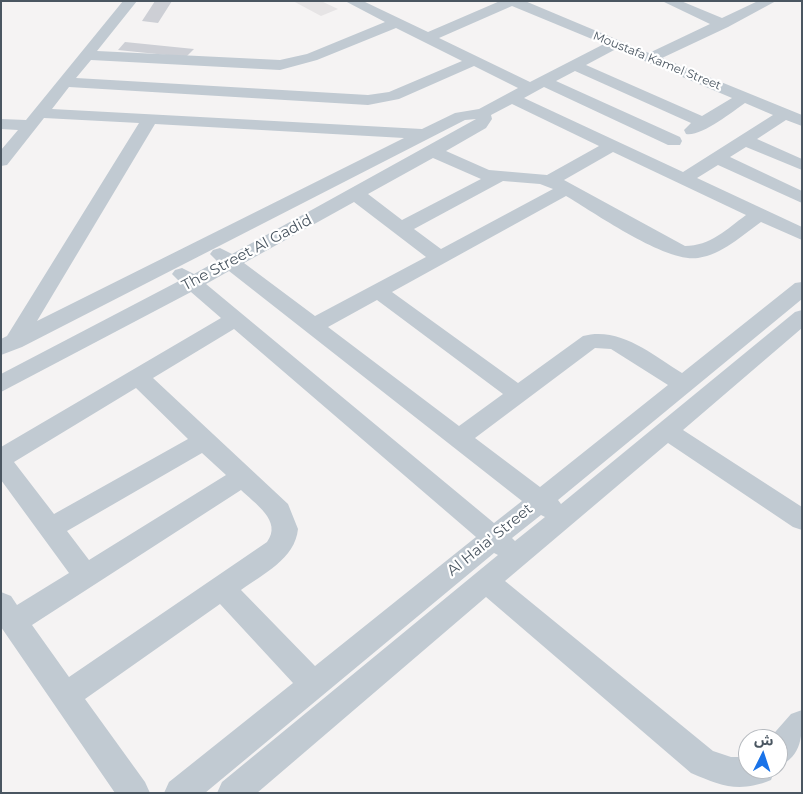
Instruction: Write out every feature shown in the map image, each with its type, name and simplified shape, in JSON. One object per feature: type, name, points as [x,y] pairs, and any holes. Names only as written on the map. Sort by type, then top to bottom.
[{"type":"street","points":[[1,161],[130,1]]},
{"type":"street","points":[[352,1],[474,61],[674,141]]},
{"type":"street","points":[[427,38],[512,1]]},
{"type":"street","name":"Moustafa Kamel Street","points":[[512,1],[796,117]]},
{"type":"street","points":[[669,1],[723,24]]},
{"type":"street","points":[[650,58],[723,24],[759,3]]},
{"type":"street","points":[[535,11],[550,4]]},
{"type":"street","points":[[87,56],[261,66],[298,62],[396,23]]},
{"type":"street","name":"The Street Al Gadid","points":[[7,345],[207,244],[429,143],[480,125],[484,119],[482,113],[615,44]]},
{"type":"street","points":[[65,82],[377,99],[400,93],[474,61]]},
{"type":"street","points":[[286,95],[298,62]]},
{"type":"street","points":[[574,65],[704,123]]},
{"type":"street","points":[[7,345],[158,119],[182,89]]},
{"type":"street","points":[[233,123],[247,93]]},
{"type":"street","points":[[643,160],[744,97]]},
{"type":"street","points":[[511,98],[802,234]]},
{"type":"street","points":[[369,130],[377,99]]},
{"type":"street","points":[[684,179],[745,140],[796,117]]},
{"type":"street","points":[[1,124],[35,119],[158,119],[369,130],[429,143],[480,173],[558,185],[673,249],[688,254],[708,250],[759,214]]},
{"type":"street","points":[[745,140],[802,165]]},
{"type":"street","name":"The Street Al Gadid","points":[[1,384],[356,194],[429,143]]},
{"type":"street","points":[[313,326],[439,257],[558,185],[612,145]]},
{"type":"street","points":[[718,158],[802,198]]},
{"type":"street","points":[[401,228],[498,177]]},
{"type":"street","points":[[356,194],[439,257]]},
{"type":"street","points":[[207,244],[562,517]]},
{"type":"street","points":[[170,263],[516,556]]},
{"type":"street","name":"Al Haia' Street","points":[[180,793],[802,288]]},
{"type":"street","points":[[378,290],[518,394]]},
{"type":"street","name":"Al Haia' Street","points":[[233,793],[802,317]]},
{"type":"street","points":[[1,458],[236,319]]},
{"type":"street","points":[[459,438],[585,344],[599,340],[622,346],[683,384]]},
{"type":"street","points":[[66,696],[272,554],[283,541],[286,533],[286,525],[279,511],[138,377]]},
{"type":"street","points":[[666,430],[802,520]]},
{"type":"street","points":[[50,529],[205,440]]},
{"type":"street","points":[[1,462],[86,576]]},
{"type":"street","points":[[134,793],[8,613],[86,576],[242,476]]},
{"type":"street","points":[[486,581],[702,762],[731,773],[738,773]]},
{"type":"street","points":[[222,588],[314,684]]},
{"type":"street","points":[[788,740],[802,724]]},
{"type":"shaded area","points":[[293,1],[321,1],[338,9],[321,16]]},
{"type":"building","points":[[155,1],[172,1],[158,23],[142,21]]},
{"type":"building","points":[[125,42],[194,49],[186,57],[118,50]]}]
